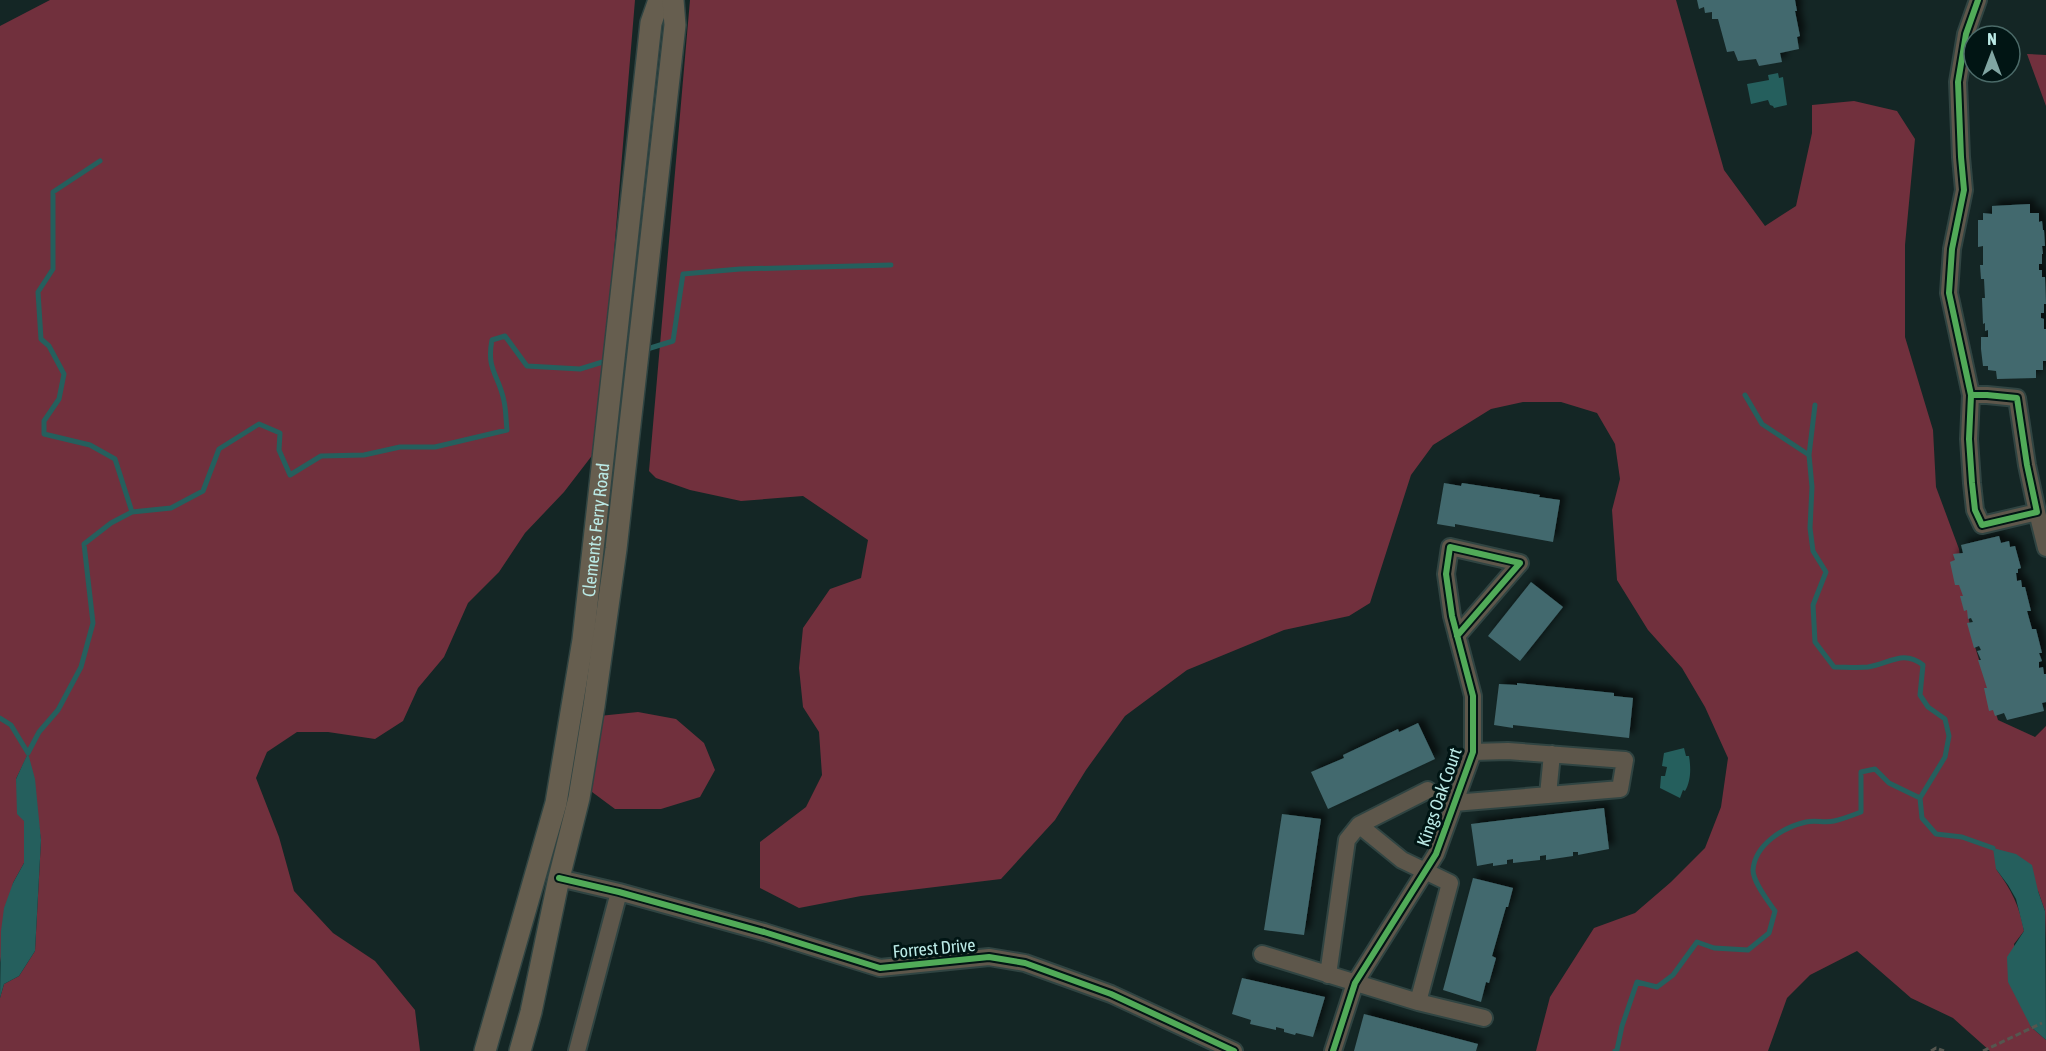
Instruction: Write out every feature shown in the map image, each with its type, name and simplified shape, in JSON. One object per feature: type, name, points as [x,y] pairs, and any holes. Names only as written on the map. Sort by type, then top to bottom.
[{"type":"main road","name":"Clements Ferry Road","points":[[485,1051],[556,803],[583,640],[651,23],[659,0]]},
{"type":"main road","name":"Clements Ferry Road","points":[[520,1051],[531,1012],[559,878],[579,798],[594,706],[616,549],[675,25],[673,0]]},
{"type":"street","points":[[1978,0],[1966,34],[1958,82],[1964,190],[1952,249],[1949,293],[1971,395],[1969,439],[1975,510],[1982,525],[2037,512]]},
{"type":"street","points":[[1971,395],[1987,394],[2017,398],[2027,465],[2046,549]]},
{"type":"street","name":"Kings Oak Court","points":[[1333,1051],[1355,983],[1436,854],[1473,752],[1473,696],[1457,636],[1446,574],[1450,547],[1520,563],[1457,636]]},
{"type":"street","points":[[1454,803],[1620,789],[1625,760],[1508,751],[1473,752]]},
{"type":"street","points":[[1548,795],[1552,754]]},
{"type":"street","points":[[1328,975],[1347,840],[1359,825],[1428,790]]},
{"type":"street","points":[[1359,825],[1402,860],[1450,883],[1418,1002]]},
{"type":"street","name":"Forrest Drive","points":[[559,878],[764,932],[880,968],[989,957],[1025,963],[1112,994],[1234,1051]]},
{"type":"street","points":[[577,1051],[619,892]]},
{"type":"street","points":[[1262,954],[1418,1002],[1484,1018]]},
{"type":"path","points":[[1983,1051],[2042,1023]]},
{"type":"path","points":[[1931,1051],[1936,1048],[1944,1051]]},
{"type":"shaded area","points":[[50,0],[635,0],[599,433],[594,453],[564,492],[525,533],[499,572],[468,603],[444,657],[418,688],[403,721],[375,739],[328,732],[297,732],[267,752],[256,778],[279,837],[294,891],[333,933],[375,961],[415,1010],[420,1051],[0,1051],[0,998],[4,984],[19,976],[35,951],[41,840],[28,754],[16,779],[24,821],[24,863],[13,883],[0,963],[0,26]]},
{"type":"shaded area","points":[[690,0],[1676,0],[1724,170],[1765,226],[1796,206],[1812,133],[1812,105],[1854,101],[1897,111],[1915,139],[1905,245],[1905,337],[1933,430],[1936,487],[1959,549],[1971,634],[1998,720],[2035,737],[2046,726],[2046,942],[2045,911],[2038,891],[1996,869],[2010,891],[2020,914],[2024,931],[2014,944],[2031,1027],[2046,1040],[2046,1051],[1990,1051],[1953,1018],[1911,998],[1857,951],[1810,975],[1787,998],[1768,1051],[1536,1051],[1550,997],[1594,928],[1635,913],[1705,848],[1721,807],[1728,758],[1705,707],[1682,668],[1648,630],[1617,580],[1612,510],[1620,479],[1615,444],[1597,413],[1561,402],[1523,402],[1491,409],[1433,445],[1411,475],[1370,603],[1349,616],[1284,630],[1187,670],[1125,716],[1086,770],[1055,820],[1001,879],[861,896],[799,908],[760,888],[760,842],[806,807],[822,775],[819,732],[803,707],[799,668],[803,628],[830,589],[861,578],[868,540],[803,496],[741,501],[690,490],[656,478],[649,471]]},
{"type":"shaded area","points":[[2027,54],[2046,55],[2046,106]]},
{"type":"shaded area","points":[[638,712],[676,719],[704,743],[715,770],[700,797],[661,809],[615,809],[588,789],[599,716]]},
{"type":"water","points":[[1778,73],[1779,78],[1783,77],[1787,105],[1774,108],[1768,100],[1751,104],[1747,84],[1769,80],[1768,75]]},
{"type":"water","points":[[1684,748],[1686,756],[1689,756],[1690,774],[1687,787],[1680,798],[1660,788],[1661,776],[1665,776],[1667,767],[1662,766],[1664,753]]},
{"type":"water","points":[[28,753],[35,779],[41,840],[35,951],[19,976],[4,984],[0,998],[1,931],[4,908],[13,883],[24,863],[24,821],[17,814],[16,779]]},
{"type":"water","points":[[1993,848],[2016,854],[2032,865],[2045,911],[2046,1040],[2031,1027],[2008,982],[2007,957],[2024,931],[2016,899],[1996,869]]},
{"type":"building","points":[[1697,0],[1795,0],[1800,36],[1797,37],[1799,49],[1780,53],[1782,62],[1759,66],[1756,59],[1738,61],[1734,51],[1727,52],[1718,19],[1712,19],[1712,12],[1705,13],[1704,7],[1699,9]]},
{"type":"building","points":[[2030,204],[2030,213],[2039,213],[2039,222],[2042,221],[2044,230],[2045,246],[2042,246],[2042,264],[2039,264],[2039,270],[2042,270],[2042,277],[2045,277],[2046,304],[2044,304],[2044,313],[2041,313],[2041,318],[2044,319],[2044,329],[2046,329],[2046,361],[2043,361],[2043,370],[2036,370],[2036,378],[1997,379],[1996,371],[1988,370],[1988,366],[1983,366],[1981,337],[1988,337],[1988,330],[1985,331],[1985,323],[1983,324],[1982,298],[1985,298],[1984,279],[1981,279],[1980,265],[1983,265],[1983,246],[1978,247],[1978,220],[1983,220],[1983,213],[1992,214],[1992,206]]},
{"type":"building","points":[[1444,483],[1461,486],[1462,483],[1560,500],[1553,542],[1455,524],[1455,527],[1437,524]]},
{"type":"building","points":[[1999,536],[2001,543],[2009,541],[2010,547],[2015,546],[2021,568],[2016,573],[2017,581],[2021,580],[2022,587],[2025,587],[2031,611],[2027,611],[2032,629],[2036,629],[2042,653],[2039,653],[2042,661],[2039,662],[2039,668],[2043,667],[2044,674],[2046,674],[2046,702],[2042,703],[2044,711],[2007,720],[2004,713],[1995,716],[1993,710],[1989,711],[1984,688],[1987,688],[1978,660],[1981,660],[1977,651],[1981,650],[1979,646],[1974,648],[1967,623],[1973,622],[1971,618],[1968,619],[1967,610],[1964,611],[1960,596],[1963,596],[1959,585],[1955,585],[1950,562],[1955,560],[1953,554],[1963,553],[1961,545]]},
{"type":"building","points":[[1531,582],[1563,607],[1520,661],[1488,636]]},
{"type":"building","points":[[1517,683],[1614,693],[1614,696],[1633,698],[1629,738],[1513,725],[1513,728],[1494,725],[1499,684],[1517,685]]},
{"type":"building","points":[[1418,723],[1435,759],[1328,809],[1311,772],[1344,758],[1343,755],[1398,729],[1399,732]]},
{"type":"building","points":[[1604,808],[1609,849],[1578,855],[1578,852],[1573,852],[1573,856],[1546,860],[1546,855],[1540,856],[1540,860],[1513,863],[1513,859],[1507,860],[1507,864],[1493,866],[1493,863],[1477,866],[1471,824]]},
{"type":"building","points":[[1282,814],[1321,819],[1304,935],[1264,930]]},
{"type":"building","points":[[1473,878],[1513,888],[1492,956],[1496,958],[1489,983],[1486,982],[1481,1002],[1443,990]]},
{"type":"building","points":[[1242,978],[1325,997],[1313,1037],[1296,1033],[1295,1035],[1276,1027],[1276,1030],[1250,1024],[1251,1020],[1232,1014]]},
{"type":"building","points":[[1364,1014],[1478,1044],[1476,1051],[1354,1051]]},
{"type":"waterway","points":[[100,161],[53,192],[53,269],[38,292],[41,339],[49,346],[64,374],[59,399],[44,421],[44,434],[90,445],[115,459],[132,512]]},
{"type":"waterway","points":[[644,350],[673,341],[683,274],[740,269],[891,265]]},
{"type":"waterway","points":[[28,753],[39,732],[58,710],[81,667],[93,623],[84,544],[111,523],[132,512],[171,508],[203,491],[219,449],[259,424],[280,433],[279,450],[290,475],[321,456],[364,455],[400,447],[435,447],[507,430],[502,392],[491,359],[492,340],[505,336],[527,366],[580,369],[609,360]]},
{"type":"waterway","points":[[1745,395],[1762,424],[1809,455]]},
{"type":"waterway","points":[[1815,405],[1809,455],[1812,487],[1810,528],[1813,551],[1826,572],[1813,605],[1815,642],[1834,667],[1868,667],[1902,658],[1916,660],[1923,665],[1920,695],[1928,707],[1945,719],[1949,736],[1945,757],[1920,798],[1922,818],[1936,834],[1962,837],[1993,848]]},
{"type":"waterway","points":[[0,718],[11,725],[28,753]]},
{"type":"waterway","points":[[1615,1051],[1637,982],[1657,987],[1673,975],[1697,942],[1714,948],[1748,950],[1769,933],[1775,911],[1758,886],[1753,870],[1759,852],[1772,838],[1797,824],[1809,821],[1834,821],[1861,812],[1861,772],[1875,769],[1889,783],[1920,798]]},
{"type":"cycle path","points":[[1971,395],[2017,398],[2037,512],[1982,525],[1975,510],[1969,439],[1971,395],[1949,293],[1952,249],[1964,190],[1958,82],[1966,34],[1978,0]]},
{"type":"cycle path","points":[[1333,1051],[1355,983],[1436,854],[1473,752],[1473,696],[1452,616],[1446,574],[1450,547],[1520,563],[1457,636]]},
{"type":"cycle path","points":[[559,878],[764,932],[880,968],[989,957],[1025,963],[1111,994],[1234,1051]]}]
